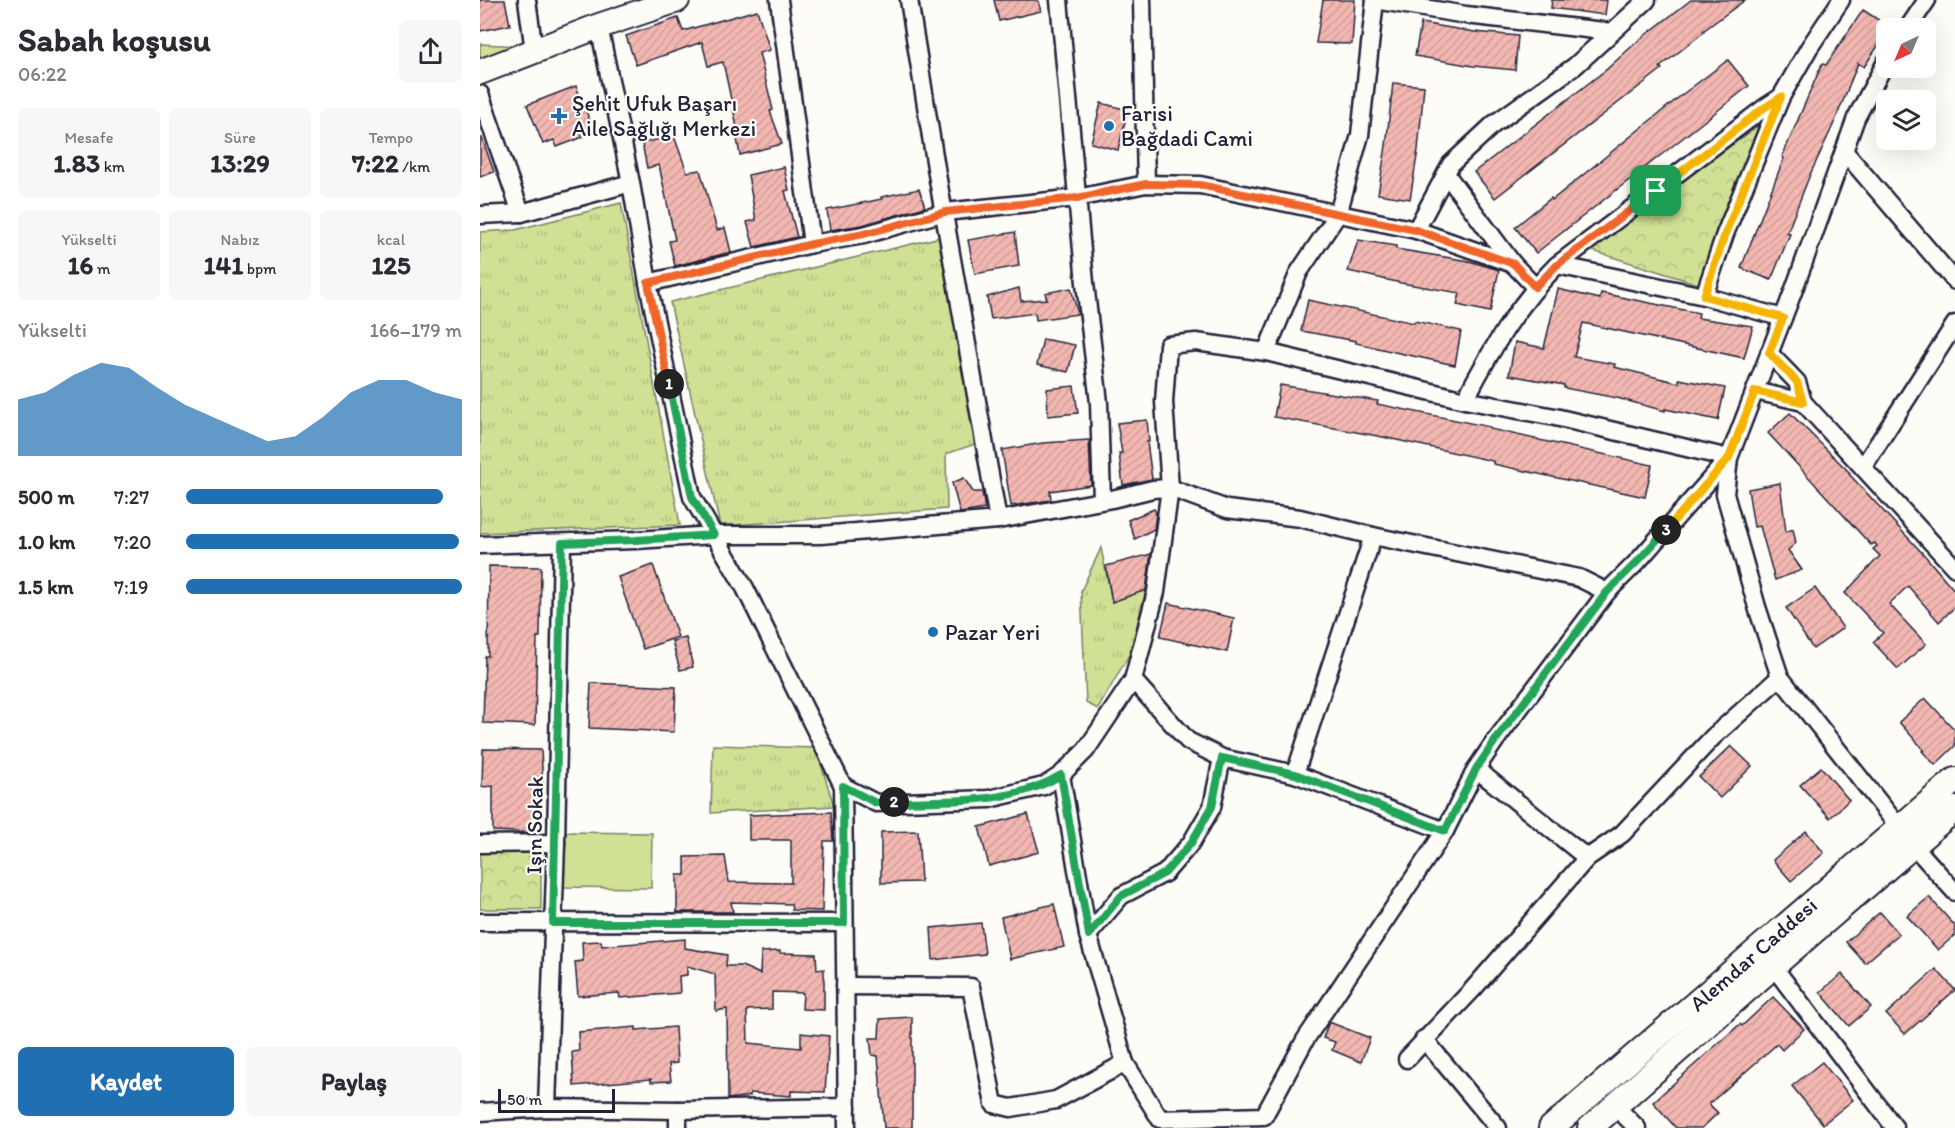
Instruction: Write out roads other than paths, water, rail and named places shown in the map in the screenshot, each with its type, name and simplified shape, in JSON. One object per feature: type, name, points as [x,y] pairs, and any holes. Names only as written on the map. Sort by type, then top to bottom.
[{"type":"main road","points":[[480,72],[599,26],[677,0]]},
{"type":"main road","name":"Alemdar Caddesi","points":[[1590,1128],[1773,966],[1906,836],[1955,780]]},
{"type":"main road","name":"Alemdar Caddesi","points":[[1551,1128],[1906,836],[1955,809]]},
{"type":"street","points":[[527,0],[534,51]]},
{"type":"street","points":[[779,0],[812,244]]},
{"type":"street","points":[[909,0],[998,520]]},
{"type":"street","points":[[1059,0],[1099,403],[1102,500]]},
{"type":"street","points":[[1142,0],[1146,184]]},
{"type":"street","points":[[1266,352],[1299,272],[1338,214],[1360,135],[1375,0],[1466,15],[1612,32]]},
{"type":"street","points":[[1416,230],[1451,164],[1494,124],[1575,66],[1646,0]]},
{"type":"street","points":[[1704,296],[1725,234],[1781,97],[1809,48],[1841,0]]},
{"type":"street","points":[[1915,18],[1927,0]]},
{"type":"street","points":[[599,26],[692,497],[745,588],[843,786],[847,1128]]},
{"type":"street","points":[[1877,78],[1856,118],[1729,458],[1725,494],[1757,607],[1780,677],[1906,836],[1955,892]]},
{"type":"street","points":[[480,94],[521,213]]},
{"type":"street","points":[[1465,400],[1489,354],[1535,287],[1557,265],[1781,97]]},
{"type":"street","points":[[1844,151],[1955,281]]},
{"type":"street","points":[[1446,174],[1514,264],[1535,287]]},
{"type":"street","points":[[480,215],[521,213],[631,183]]},
{"type":"street","points":[[648,283],[864,234],[945,212],[1077,198],[1146,184],[1200,185],[1416,230],[1514,264]]},
{"type":"street","points":[[1557,265],[1704,296],[1783,318]]},
{"type":"street","points":[[1863,467],[1916,388],[1955,324]]},
{"type":"street","points":[[843,786],[876,803],[989,799],[1044,786],[1061,775],[1086,750],[1133,680],[1156,592],[1170,488],[1164,402],[1168,345],[1196,342],[1266,352],[1465,400],[1555,417],[1729,458]]},
{"type":"street","points":[[1769,353],[1797,382],[1803,402],[1955,568]]},
{"type":"street","points":[[1755,391],[1803,402]]},
{"type":"street","points":[[1061,775],[1089,935],[1125,1063],[1162,1123],[1264,1116],[1305,1040],[1445,831],[1476,769],[1607,592],[1638,561],[1729,458]]},
{"type":"street","points":[[480,544],[562,543],[714,535],[821,536],[998,520],[1153,489],[1170,488],[1227,509],[1300,518],[1373,536],[1580,578],[1607,592]]},
{"type":"street","points":[[1295,774],[1373,536]]},
{"type":"street","name":"Işın Sokak","points":[[547,1108],[556,843],[562,543]]},
{"type":"street","points":[[1407,1059],[1474,988],[1587,858],[1622,834],[1713,737],[1780,677]]},
{"type":"street","points":[[1133,680],[1188,741],[1222,758],[1295,774],[1445,831]]},
{"type":"street","points":[[1089,935],[1121,896],[1165,873],[1191,843],[1212,807],[1222,758]]},
{"type":"street","points":[[1476,769],[1587,858]]},
{"type":"street","points":[[480,844],[556,843]]},
{"type":"street","points":[[480,922],[844,923]]},
{"type":"street","points":[[1773,966],[1895,1128]]},
{"type":"street","points":[[845,986],[971,987],[994,1104],[1011,1108],[1056,1100],[1125,1063]]},
{"type":"street","points":[[1424,1039],[1498,1128]]},
{"type":"street","points":[[1615,1106],[1637,1128]]},
{"type":"street","points":[[480,1112],[547,1108],[678,1110],[847,1107]]},
{"type":"street","points":[[678,1110],[678,1128]]},
{"type":"place","name":"Şehit Ufuk Başarı Aile Sağlığı Merkezi","points":[[559,116]]},
{"type":"place","name":"Farisi Bağdadi Cami","points":[[1109,126]]},
{"type":"place","name":"Pazar Yeri","points":[[933,632]]}]
